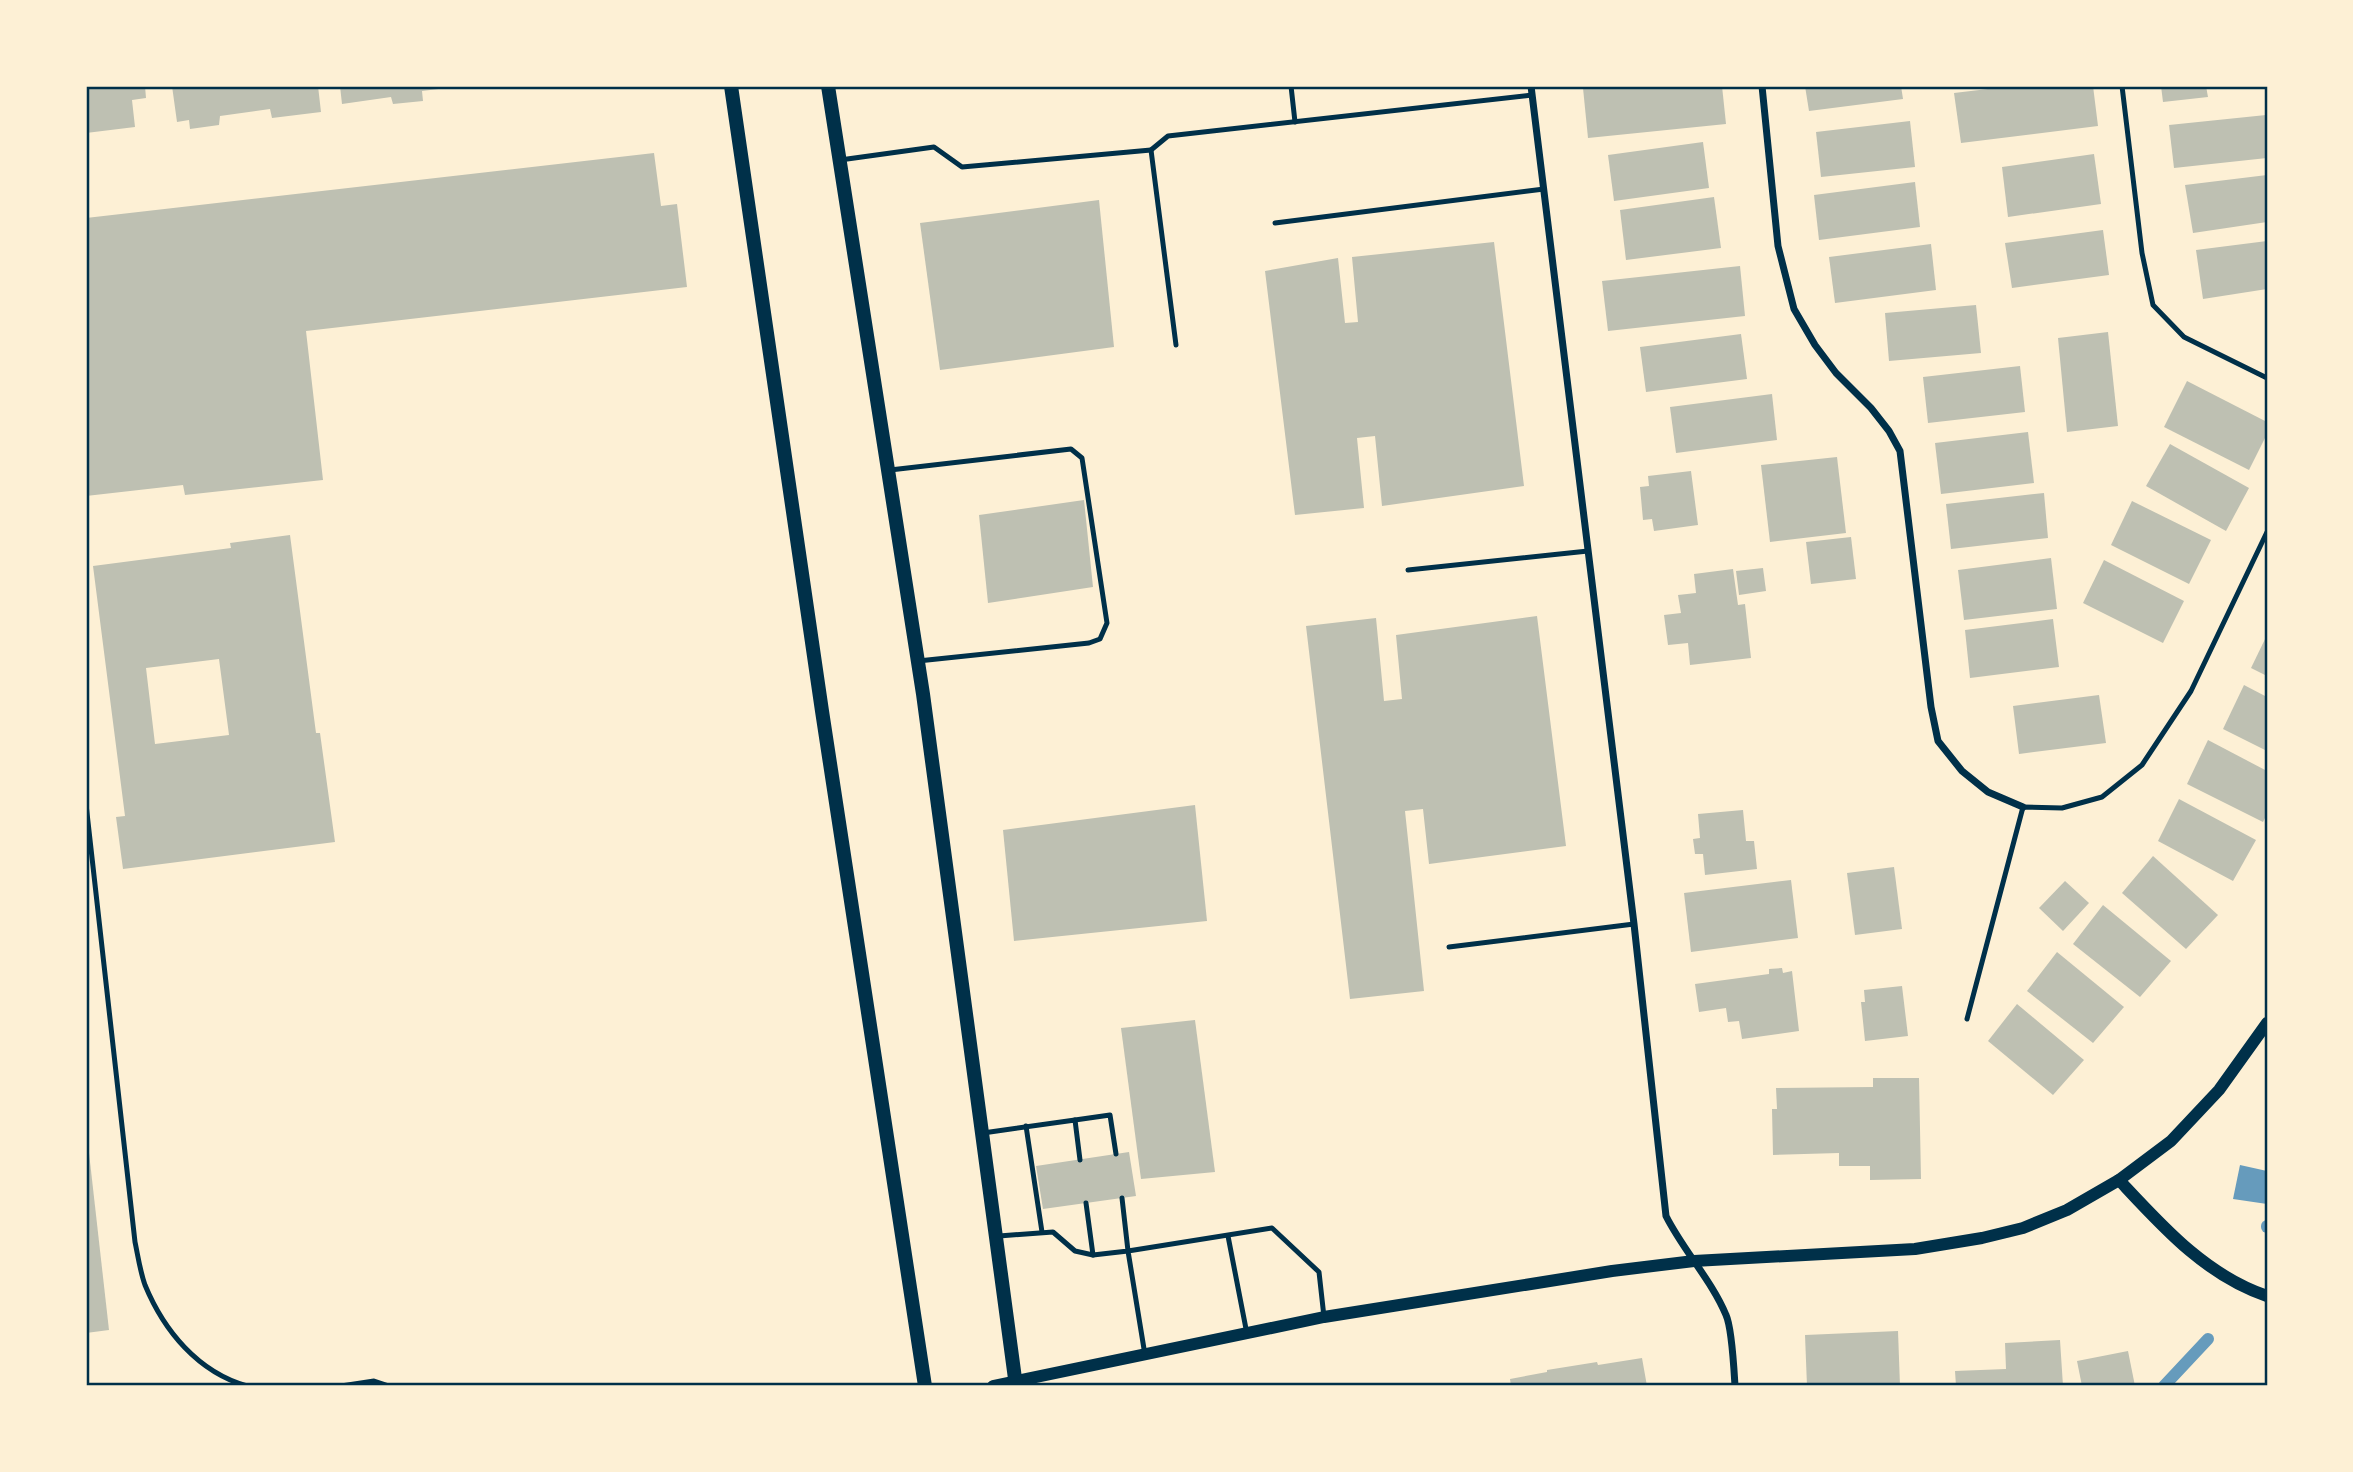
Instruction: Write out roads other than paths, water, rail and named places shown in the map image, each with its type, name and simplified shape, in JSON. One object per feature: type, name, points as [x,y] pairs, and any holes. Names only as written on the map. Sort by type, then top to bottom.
[{"type":"main road","points":[[731,86],[820,698],[925,1386]]},
{"type":"main road","points":[[828,86],[918,661],[1015,1383]]},
{"type":"street","points":[[1531,86],[1634,924],[1666,1216],[1677,1238],[1728,1317],[1735,1386]]},
{"type":"street","points":[[1762,86],[1779,246],[1794,309],[1815,345],[1836,373],[1871,408],[1900,451],[1931,707],[1938,741],[1962,771],[1988,792],[2023,807]]},
{"type":"street","points":[[992,1386],[1324,1317],[1612,1271],[1693,1261],[1915,1249],[2023,1228],[2067,1210],[2119,1180],[2171,1141],[2237,1067],[2267,1023]]},
{"type":"street","points":[[2119,1180],[2186,1250],[2224,1276],[2267,1296]]},
{"type":"lane","points":[[1291,86],[1295,122]]},
{"type":"lane","points":[[2122,86],[2142,253],[2153,305],[2184,337],[2267,378]]},
{"type":"lane","points":[[840,160],[934,147],[962,167],[1151,150],[1168,136],[1532,95]]},
{"type":"lane","points":[[1151,150],[1176,345]]},
{"type":"lane","points":[[1275,223],[1544,189]]},
{"type":"lane","points":[[888,471],[1071,449],[1082,458],[1107,623],[1100,639],[1077,644],[918,661]]},
{"type":"lane","points":[[1967,1019],[2023,807],[2062,808],[2102,797],[2142,765],[2191,691],[2267,533]]},
{"type":"lane","points":[[1408,570],[1588,551]]},
{"type":"lane","points":[[86,804],[135,1242],[145,1283],[165,1323],[195,1359],[230,1381],[247,1386]]},
{"type":"lane","points":[[1449,947],[1634,924]]},
{"type":"lane","points":[[982,1133],[1110,1115],[1116,1154]]},
{"type":"lane","points":[[1075,1120],[1080,1160]]},
{"type":"lane","points":[[1026,1126],[1041,1232]]},
{"type":"lane","points":[[1122,1198],[1145,1355]]},
{"type":"lane","points":[[1086,1203],[1093,1255]]},
{"type":"lane","points":[[996,1236],[1053,1232],[1075,1251],[1093,1255],[1272,1228],[1319,1272],[1324,1317]]},
{"type":"lane","points":[[1228,1236],[1247,1334]]},
{"type":"lane","points":[[341,1386],[374,1381],[389,1386]]},
{"type":"water","points":[[2240,1165],[2267,1171],[2267,1204],[2233,1199]]},
{"type":"waterway","points":[[2164,1386],[2208,1339]]}]
